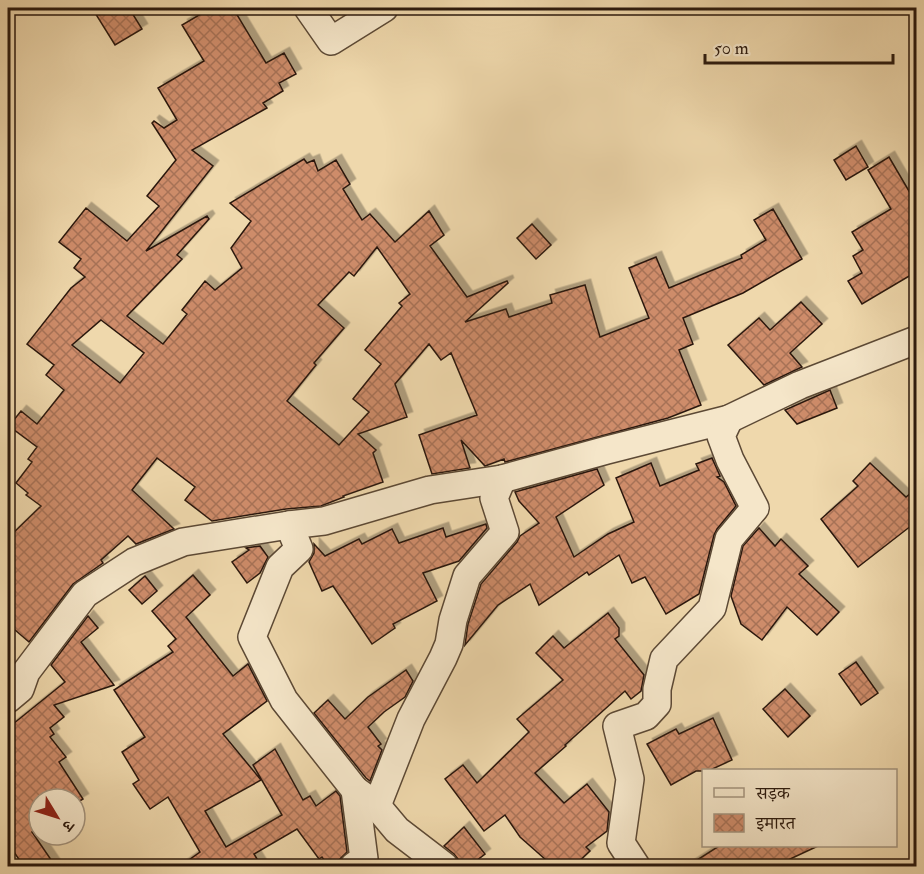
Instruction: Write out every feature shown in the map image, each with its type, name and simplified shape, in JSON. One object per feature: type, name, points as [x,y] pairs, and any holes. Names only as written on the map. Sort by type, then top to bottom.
[{"type":"street","points":[[308,8],[331,41],[384,8]]},
{"type":"street","points":[[8,699],[20,689],[26,672],[85,594],[134,562],[183,542],[324,521],[430,490],[502,479],[729,419],[800,385],[916,340]]},
{"type":"street","points":[[636,867],[621,843],[630,779],[617,726],[646,716],[657,704],[657,689],[664,659],[712,608],[729,539],[755,508],[730,460],[721,436],[729,419]]},
{"type":"street","points":[[365,798],[380,798],[411,719],[449,644],[453,620],[468,576],[505,532],[494,498],[502,479]]},
{"type":"street","points":[[289,525],[299,549],[280,567],[252,637],[284,700],[365,798],[397,830],[444,867]]},
{"type":"street","points":[[354,867],[364,860],[365,798]]},
{"type":"building","points":[[92,8],[129,8],[142,29],[115,45]]},
{"type":"building","points":[[211,8],[233,8],[266,63],[284,53],[296,74],[279,83],[283,91],[263,103],[267,108],[192,150],[213,166],[146,251],[207,216],[209,219],[177,255],[182,259],[127,316],[163,344],[187,314],[182,310],[205,281],[215,290],[242,268],[231,248],[251,221],[230,203],[304,159],[307,163],[314,160],[318,171],[336,160],[350,184],[343,189],[362,220],[370,214],[395,242],[429,211],[444,235],[430,246],[467,297],[507,281],[508,283],[465,322],[506,309],[509,317],[552,303],[550,295],[585,285],[600,337],[649,318],[629,268],[656,257],[669,288],[742,258],[741,255],[766,240],[754,220],[773,209],[802,259],[743,293],[683,318],[693,344],[679,350],[701,405],[668,418],[505,462],[504,459],[485,466],[461,440],[470,468],[432,474],[419,435],[477,415],[451,353],[441,360],[429,344],[395,384],[407,417],[358,434],[376,450],[373,453],[383,482],[321,506],[212,521],[185,500],[195,487],[157,458],[132,490],[174,529],[136,544],[128,536],[101,560],[103,563],[73,584],[29,642],[8,624],[8,538],[41,506],[26,495],[28,493],[16,483],[32,462],[28,459],[37,447],[9,426],[21,411],[37,424],[64,390],[46,375],[54,365],[27,344],[71,288],[85,277],[74,268],[81,259],[59,242],[86,208],[127,241],[159,206],[147,196],[176,160],[152,123],[154,121],[164,128],[177,120],[158,88],[204,61],[182,25]],"holes":[[[377,247],[410,294],[399,303],[402,306],[365,350],[381,364],[353,399],[369,412],[339,445],[287,401],[316,365],[314,363],[344,328],[318,305],[349,272],[354,276]],[[101,320],[144,353],[120,383],[72,345]]]},
{"type":"building","points":[[856,146],[868,167],[846,180],[834,160]]},
{"type":"building","points":[[889,157],[916,203],[916,272],[862,304],[848,281],[862,273],[853,256],[863,250],[852,232],[891,209],[868,170]]},
{"type":"building","points":[[532,224],[551,245],[536,259],[517,238]]},
{"type":"building","points":[[801,302],[822,324],[790,353],[802,367],[764,385],[728,345],[759,318],[770,330]]},
{"type":"building","points":[[830,390],[837,408],[797,424],[785,410]]},
{"type":"building","points":[[712,458],[720,476],[717,477],[724,482],[736,506],[714,535],[699,594],[666,614],[645,577],[632,583],[619,555],[589,575],[587,572],[539,605],[530,584],[498,605],[465,645],[468,624],[481,584],[520,536],[539,523],[519,501],[515,492],[597,469],[604,485],[556,517],[574,557],[608,534],[634,522],[616,478],[651,463],[660,486],[699,470],[696,464]]},
{"type":"building","points":[[870,463],[906,497],[916,489],[916,522],[858,567],[821,519],[858,486],[853,481]]},
{"type":"building","points":[[486,524],[487,528],[459,561],[423,573],[437,601],[393,624],[395,628],[372,644],[333,586],[322,591],[309,562],[314,553],[314,544],[325,556],[359,539],[362,544],[392,529],[399,543],[443,528],[446,537]]},
{"type":"building","points":[[759,528],[775,546],[781,539],[808,566],[799,574],[839,612],[817,635],[787,607],[762,640],[741,624],[731,596],[743,546]]},
{"type":"building","points":[[260,546],[268,557],[260,573],[247,583],[232,562],[249,550],[246,548]]},
{"type":"building","points":[[193,575],[210,595],[186,617],[233,676],[248,664],[267,701],[223,734],[261,780],[205,811],[226,847],[282,815],[253,765],[275,749],[303,800],[310,796],[316,806],[336,791],[340,796],[347,852],[340,859],[338,867],[329,867],[322,857],[319,859],[297,829],[254,854],[262,867],[179,867],[200,852],[168,797],[150,809],[133,784],[139,780],[122,752],[145,737],[114,690],[173,652],[168,646],[176,639],[152,611]]},
{"type":"building","points":[[145,576],[157,591],[142,604],[129,590]]},
{"type":"building","points":[[608,613],[619,628],[619,636],[615,639],[644,675],[641,691],[631,699],[625,691],[535,773],[564,803],[587,784],[609,812],[607,831],[586,847],[590,851],[573,867],[554,867],[520,837],[505,815],[484,831],[445,779],[463,765],[477,783],[529,732],[517,719],[563,680],[536,653],[553,636],[564,648]]},
{"type":"building","points":[[88,616],[98,628],[81,642],[114,685],[54,705],[64,717],[50,728],[54,734],[50,737],[66,757],[59,762],[75,787],[27,787],[27,847],[42,847],[56,867],[24,867],[8,843],[8,728],[65,682],[51,665]]},
{"type":"building","points":[[856,662],[878,693],[861,705],[839,674]]},
{"type":"building","points":[[406,670],[413,681],[405,697],[368,727],[381,744],[378,746],[382,750],[370,781],[314,713],[328,700],[345,719],[368,697]]},
{"type":"building","points":[[785,689],[810,716],[788,737],[763,709]]},
{"type":"building","points":[[713,718],[732,760],[712,769],[696,771],[671,785],[647,744],[676,729],[679,734]]},
{"type":"building","points":[[464,827],[485,854],[468,867],[459,867],[458,859],[444,846]]},
{"type":"building","points":[[717,847],[816,847],[773,867],[686,867]]}]
